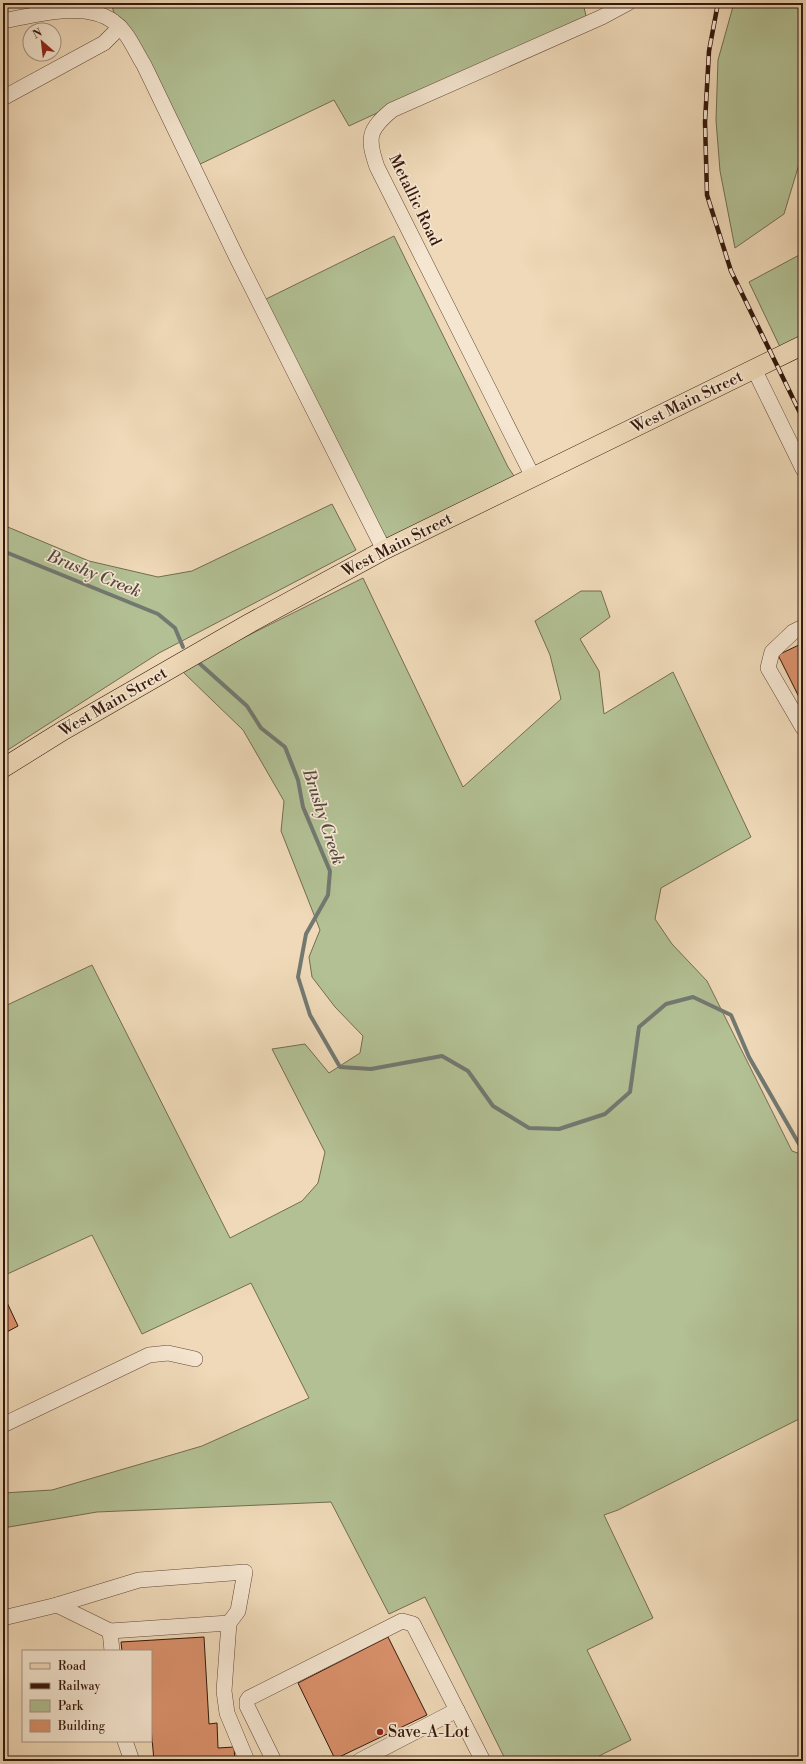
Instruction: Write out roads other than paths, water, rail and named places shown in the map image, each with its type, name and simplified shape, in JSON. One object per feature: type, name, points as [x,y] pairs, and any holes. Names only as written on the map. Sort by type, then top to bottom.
[{"type":"main road","name":"West Main Street","points":[[3,768],[64,730],[243,626],[384,550],[803,345]]},
{"type":"street","name":"Metallic Road","points":[[533,477],[377,166],[370,148],[372,133],[380,120],[392,110],[602,17],[628,3]]},
{"type":"street","points":[[3,21],[78,9],[99,14],[114,21],[127,35],[144,65],[240,263],[384,550]]},
{"type":"street","points":[[3,98],[104,43],[120,27]]},
{"type":"street","points":[[754,369],[803,470]]},
{"type":"street","points":[[803,627],[794,632],[772,652],[768,668],[803,728]]},
{"type":"street","points":[[3,1425],[149,1355],[168,1352],[195,1359]]},
{"type":"street","points":[[3,1618],[57,1605],[139,1580],[245,1572],[238,1611],[228,1623],[224,1691],[227,1713],[247,1761]]},
{"type":"street","points":[[57,1605],[110,1631],[228,1623]]},
{"type":"street","points":[[274,1761],[247,1706],[247,1701],[250,1698],[402,1621],[413,1624],[483,1761]]},
{"type":"street","points":[[110,1631],[112,1650]]},
{"type":"street","points":[[359,1761],[457,1710]]},
{"type":"street","points":[[125,1742],[132,1761]]},
{"type":"waterway","name":"Brushy Creek","points":[[3,551],[158,614],[175,628],[183,647]]},
{"type":"waterway","name":"Brushy Creek","points":[[199,663],[247,706],[261,728],[285,747],[298,780],[303,807],[330,871],[328,895],[306,934],[298,977],[310,1015],[340,1067],[371,1069],[442,1056],[468,1071],[493,1106],[529,1128],[559,1129],[605,1114],[630,1092],[639,1027],[666,1004],[693,997],[731,1015],[749,1057],[803,1151]]},
{"type":"railway","points":[[718,3],[709,51],[705,122],[707,195],[731,271],[803,419]]},
{"type":"place","name":"Save-A-Lot","points":[[380,1732]]}]
